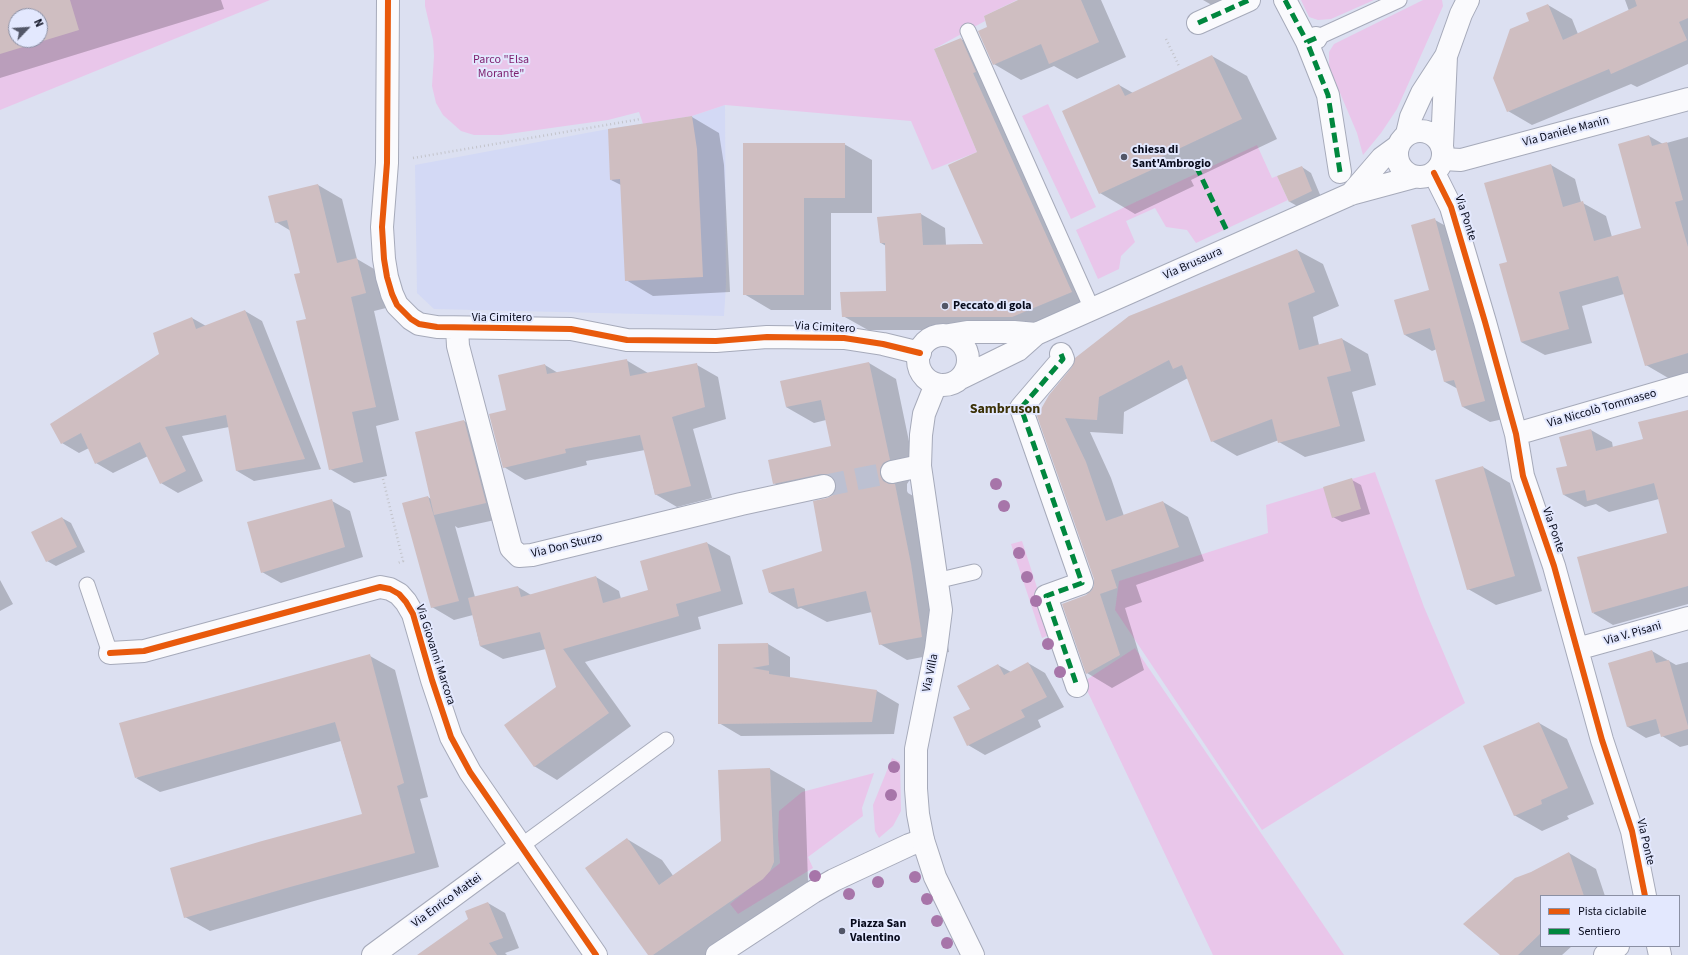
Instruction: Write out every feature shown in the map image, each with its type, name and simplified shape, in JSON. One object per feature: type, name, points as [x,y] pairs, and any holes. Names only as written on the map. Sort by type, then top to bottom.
[{"type":"street","name":"Via Cimitero","points":[[388,0],[387,163],[382,227],[387,277],[397,305],[406,316],[419,324],[436,327],[571,329],[626,340],[716,341],[766,337],[844,338],[883,344],[920,353]]},
{"type":"street","points":[[1198,23],[1249,0]]},
{"type":"street","points":[[1285,0],[1312,40],[1328,95],[1340,172]]},
{"type":"street","points":[[1433,164],[1446,56],[1461,14],[1468,0]]},
{"type":"street","points":[[1433,164],[1407,174],[1401,168],[1396,155],[1422,93],[1446,56]]},
{"type":"street","name":"Via Daniele Manin","points":[[1433,164],[1461,160],[1688,99]]},
{"type":"street","points":[[1402,141],[1413,132],[1427,132],[1434,135],[1433,164]]},
{"type":"street","name":"Via Brusaura","points":[[1351,194],[1382,158],[1402,141]]},
{"type":"street","name":"Via Brusaura","points":[[936,384],[943,386],[953,384],[961,378],[1018,350],[1036,334],[1351,194],[1433,164]]},
{"type":"street","name":"Via Ponte","points":[[1433,164],[1451,207],[1516,434],[1523,476],[1554,566],[1602,740],[1632,831],[1645,895]]},
{"type":"street","name":"Via Don Sturzo","points":[[457,328],[458,346],[511,548],[519,556],[532,555],[741,504],[824,486]]},
{"type":"street","name":"Via Brusaura","points":[[920,353],[926,342],[934,337],[967,332],[1014,332],[1036,334]]},
{"type":"street","points":[[949,335],[957,338],[967,351],[969,361],[961,378]]},
{"type":"street","points":[[920,353],[918,360],[920,370],[925,378],[936,384]]},
{"type":"street","points":[[1061,354],[1063,358],[1020,408],[1082,583],[1046,596],[1077,686]]},
{"type":"street","name":"Via Villa","points":[[936,384],[924,414],[921,435],[920,466],[941,610],[940,629],[916,749],[917,808],[923,840],[935,877],[973,955]]},
{"type":"street","name":"Via Niccolò Tommaseo","points":[[1516,434],[1688,384]]},
{"type":"street","points":[[892,472],[920,466]]},
{"type":"street","name":"Via Giovanni Marcora","points":[[110,652],[144,651],[380,587],[390,589],[399,594],[413,614],[432,680],[451,737],[470,772],[596,955]]},
{"type":"street","name":"Via V. Pisani","points":[[1577,649],[1688,618]]},
{"type":"street","points":[[722,954],[813,892],[834,880],[923,840]]},
{"type":"street","name":"Via Enrico Mattei","points":[[373,955],[521,846]]},
{"type":"street","points":[[1605,955],[1617,947]]},
{"type":"lane","points":[[1312,40],[1399,0]]},
{"type":"lane","points":[[968,31],[1092,309]]},
{"type":"lane","points":[[936,581],[974,572]]},
{"type":"lane","points":[[86,585],[110,652]]},
{"type":"lane","points":[[521,846],[666,740]]},
{"type":"path","points":[[1166,39],[1179,66]]},
{"type":"path","points":[[410,158],[642,119]]},
{"type":"path","points":[[383,479],[404,561],[396,563]]},
{"type":"shaded area","points":[[725,105],[726,285],[724,316],[434,309],[417,293],[415,165],[608,129],[692,116]]},
{"type":"green space","points":[[0,0],[270,0],[0,110]]},
{"type":"green space","name":"Parco \"Elsa Morante\"","points":[[425,0],[1017,0],[984,16],[985,21],[934,49],[977,152],[932,170],[911,121],[725,105],[692,116],[643,124],[639,112],[608,120],[501,135],[474,135],[461,131],[443,115],[436,103],[432,86],[434,56],[433,40]]},
{"type":"green space","points":[[1301,0],[1374,0],[1331,19],[1318,20],[1309,17]]},
{"type":"green space","points":[[1423,0],[1442,0],[1443,6],[1397,109],[1381,133],[1363,155],[1357,133],[1329,67],[1329,52],[1334,44]]},
{"type":"green space","points":[[1048,104],[1096,207],[1071,219],[1022,116]]},
{"type":"green space","points":[[1257,145],[1272,178],[1277,176],[1288,200],[1196,243],[1187,230],[1166,227],[1155,208],[1126,221],[1135,242],[1121,256],[1119,269],[1098,279],[1076,230]]},
{"type":"green space","points":[[1375,472],[1424,607],[1465,703],[1262,830],[1115,610],[1119,581],[1268,533],[1266,505]]},
{"type":"green space","points":[[1022,541],[1052,634],[1042,638],[1011,544]]},
{"type":"green space","points":[[1135,648],[1344,955],[1213,955],[1083,682]]},
{"type":"green space","points":[[892,758],[900,762],[901,811],[893,826],[879,838],[875,831],[873,805]]},
{"type":"green space","points":[[874,773],[862,808],[863,816],[808,857],[813,868],[738,914],[730,904],[780,863],[778,836],[779,811],[802,792]]},
{"type":"building","points":[[0,0],[70,0],[79,30],[48,39],[48,8],[8,8],[8,48],[20,48],[0,54]]},
{"type":"building","points":[[1018,0],[1081,0],[1099,42],[1049,64],[1041,44],[993,65],[978,31],[987,27],[984,16]]},
{"type":"building","points":[[1635,0],[1688,0],[1688,18],[1679,22],[1687,40],[1611,74],[1609,69],[1507,112],[1493,78],[1510,29],[1529,21],[1526,13],[1548,4],[1563,40],[1637,6]]},
{"type":"building","points":[[961,38],[976,72],[973,73],[1072,292],[1012,317],[842,317],[840,292],[886,291],[885,243],[880,243],[877,217],[921,213],[923,245],[983,244],[948,165],[977,152],[934,49]]},
{"type":"building","points":[[1212,55],[1242,119],[1157,159],[1160,166],[1099,194],[1062,111],[1119,84],[1125,96]]},
{"type":"building","points":[[692,116],[697,149],[703,277],[625,281],[620,179],[610,180],[608,129]]},
{"type":"building","points":[[1649,135],[1652,146],[1667,142],[1683,200],[1675,202],[1688,247],[1688,353],[1645,366],[1618,276],[1559,292],[1569,329],[1521,342],[1499,264],[1507,262],[1484,183],[1551,164],[1563,207],[1583,201],[1594,241],[1641,228],[1618,144]]},
{"type":"building","points":[[743,143],[845,143],[845,198],[804,198],[804,295],[743,295]]},
{"type":"building","points":[[1302,166],[1312,191],[1289,202],[1277,176]]},
{"type":"building","points":[[318,184],[337,263],[357,258],[366,293],[351,297],[376,407],[352,412],[363,462],[329,470],[296,321],[306,319],[294,274],[300,273],[287,220],[275,223],[268,196]]},
{"type":"building","points":[[1435,218],[1485,401],[1462,407],[1454,380],[1444,382],[1430,328],[1404,335],[1394,300],[1429,290],[1411,225]]},
{"type":"building","points":[[1297,249],[1315,292],[1288,303],[1299,350],[1342,338],[1351,371],[1327,377],[1340,426],[1278,443],[1272,419],[1211,442],[1182,365],[1173,369],[1169,360],[1099,397],[1097,420],[1065,418],[1086,462],[1106,521],[1163,501],[1179,547],[1111,570],[1117,588],[1100,594],[1120,655],[1086,674],[1062,604],[1086,595],[1094,586],[1094,579],[1037,416],[1049,395],[1072,367],[1075,358],[1129,316]]},
{"type":"building","points":[[245,310],[305,459],[236,471],[226,415],[165,427],[186,471],[160,484],[140,442],[95,464],[81,433],[61,444],[50,424],[159,354],[153,333],[192,317],[196,329]]},
{"type":"building","points":[[627,359],[630,376],[697,363],[705,407],[672,417],[691,486],[655,495],[640,435],[565,449],[566,453],[503,468],[489,414],[506,410],[498,375],[545,364],[547,374]]},
{"type":"building","points":[[869,362],[890,460],[883,463],[880,469],[880,474],[883,481],[889,484],[895,484],[911,564],[922,637],[879,645],[866,591],[798,607],[794,588],[769,593],[762,570],[822,551],[813,501],[833,495],[836,489],[836,484],[833,478],[827,474],[773,484],[768,460],[831,446],[821,400],[786,407],[780,381]]},
{"type":"building","points":[[1688,410],[1688,586],[1592,613],[1577,557],[1667,533],[1654,483],[1587,501],[1585,490],[1563,495],[1556,468],[1567,466],[1559,437],[1591,429],[1596,451],[1643,439],[1638,422]]},
{"type":"building","points":[[464,420],[486,503],[434,515],[415,432]]},
{"type":"building","points":[[1483,466],[1515,576],[1467,590],[1435,480]]},
{"type":"building","points":[[1352,478],[1361,509],[1332,518],[1323,487]]},
{"type":"building","points":[[428,496],[459,601],[431,608],[402,503]]},
{"type":"building","points":[[332,499],[345,547],[261,573],[247,522]]},
{"type":"building","points":[[62,517],[77,547],[46,562],[31,532]]},
{"type":"building","points":[[707,542],[721,591],[676,604],[679,616],[563,649],[609,713],[534,767],[504,725],[556,687],[540,632],[480,646],[468,598],[518,586],[521,597],[596,576],[603,603],[648,590],[640,561]]},
{"type":"building","points":[[768,643],[769,665],[752,668],[769,671],[769,674],[877,690],[872,722],[718,724],[718,644]]},
{"type":"building","points":[[1652,650],[1656,663],[1669,660],[1688,726],[1688,729],[1661,737],[1656,719],[1627,727],[1608,663]]},
{"type":"building","points":[[370,654],[404,783],[397,786],[415,853],[184,918],[170,868],[362,814],[335,722],[135,778],[119,723]]},
{"type":"building","points":[[1028,662],[1047,697],[1021,710],[1025,717],[967,746],[953,717],[970,709],[957,686],[998,664],[1004,675]]},
{"type":"building","points":[[1539,722],[1568,788],[1541,800],[1542,804],[1514,816],[1483,746]]},
{"type":"building","points":[[770,768],[774,862],[770,871],[763,879],[653,955],[648,955],[585,868],[627,838],[659,885],[721,841],[718,770]]},
{"type":"building","points":[[1569,852],[1584,895],[1540,895],[1540,934],[1518,955],[1500,955],[1463,924],[1515,878],[1531,872]]},
{"type":"building","points":[[488,902],[503,938],[489,943],[497,955],[417,955],[468,919],[465,911]]},
{"type":"tunnel","points":[[824,486],[892,472]]},
{"type":"marked path","points":[[1198,23],[1249,0]]},
{"type":"marked path","points":[[1285,0],[1307,42]]},
{"type":"marked path","points":[[1316,38],[1307,42],[1328,95],[1340,172]]},
{"type":"marked path","points":[[1196,166],[1228,233]]},
{"type":"marked path","points":[[1061,354],[1063,359],[1021,408],[1082,583],[1046,596],[1077,686]]},
{"type":"cycle path","points":[[388,0],[387,163],[382,227],[384,259],[392,294],[397,305],[411,319],[419,324],[437,327],[571,329],[627,340],[716,341],[767,337],[844,338],[883,344],[920,353]]},
{"type":"cycle path","points":[[1434,173],[1451,207],[1485,322],[1516,434],[1523,476],[1554,566],[1602,740],[1632,831],[1645,895]]},
{"type":"cycle path","points":[[110,653],[144,651],[380,587],[390,589],[399,594],[413,614],[432,680],[451,737],[470,772],[596,955]]},
{"type":"place","name":"chiesa di Sant'Ambrogio","points":[[1124,157]]},
{"type":"place","name":"Peccato di gola","points":[[945,306]]},
{"type":"place","name":"Piazza San Valentino","points":[[842,931]]},
{"type":"district","name":"Sambruson","points":[[1005,410]]}]
